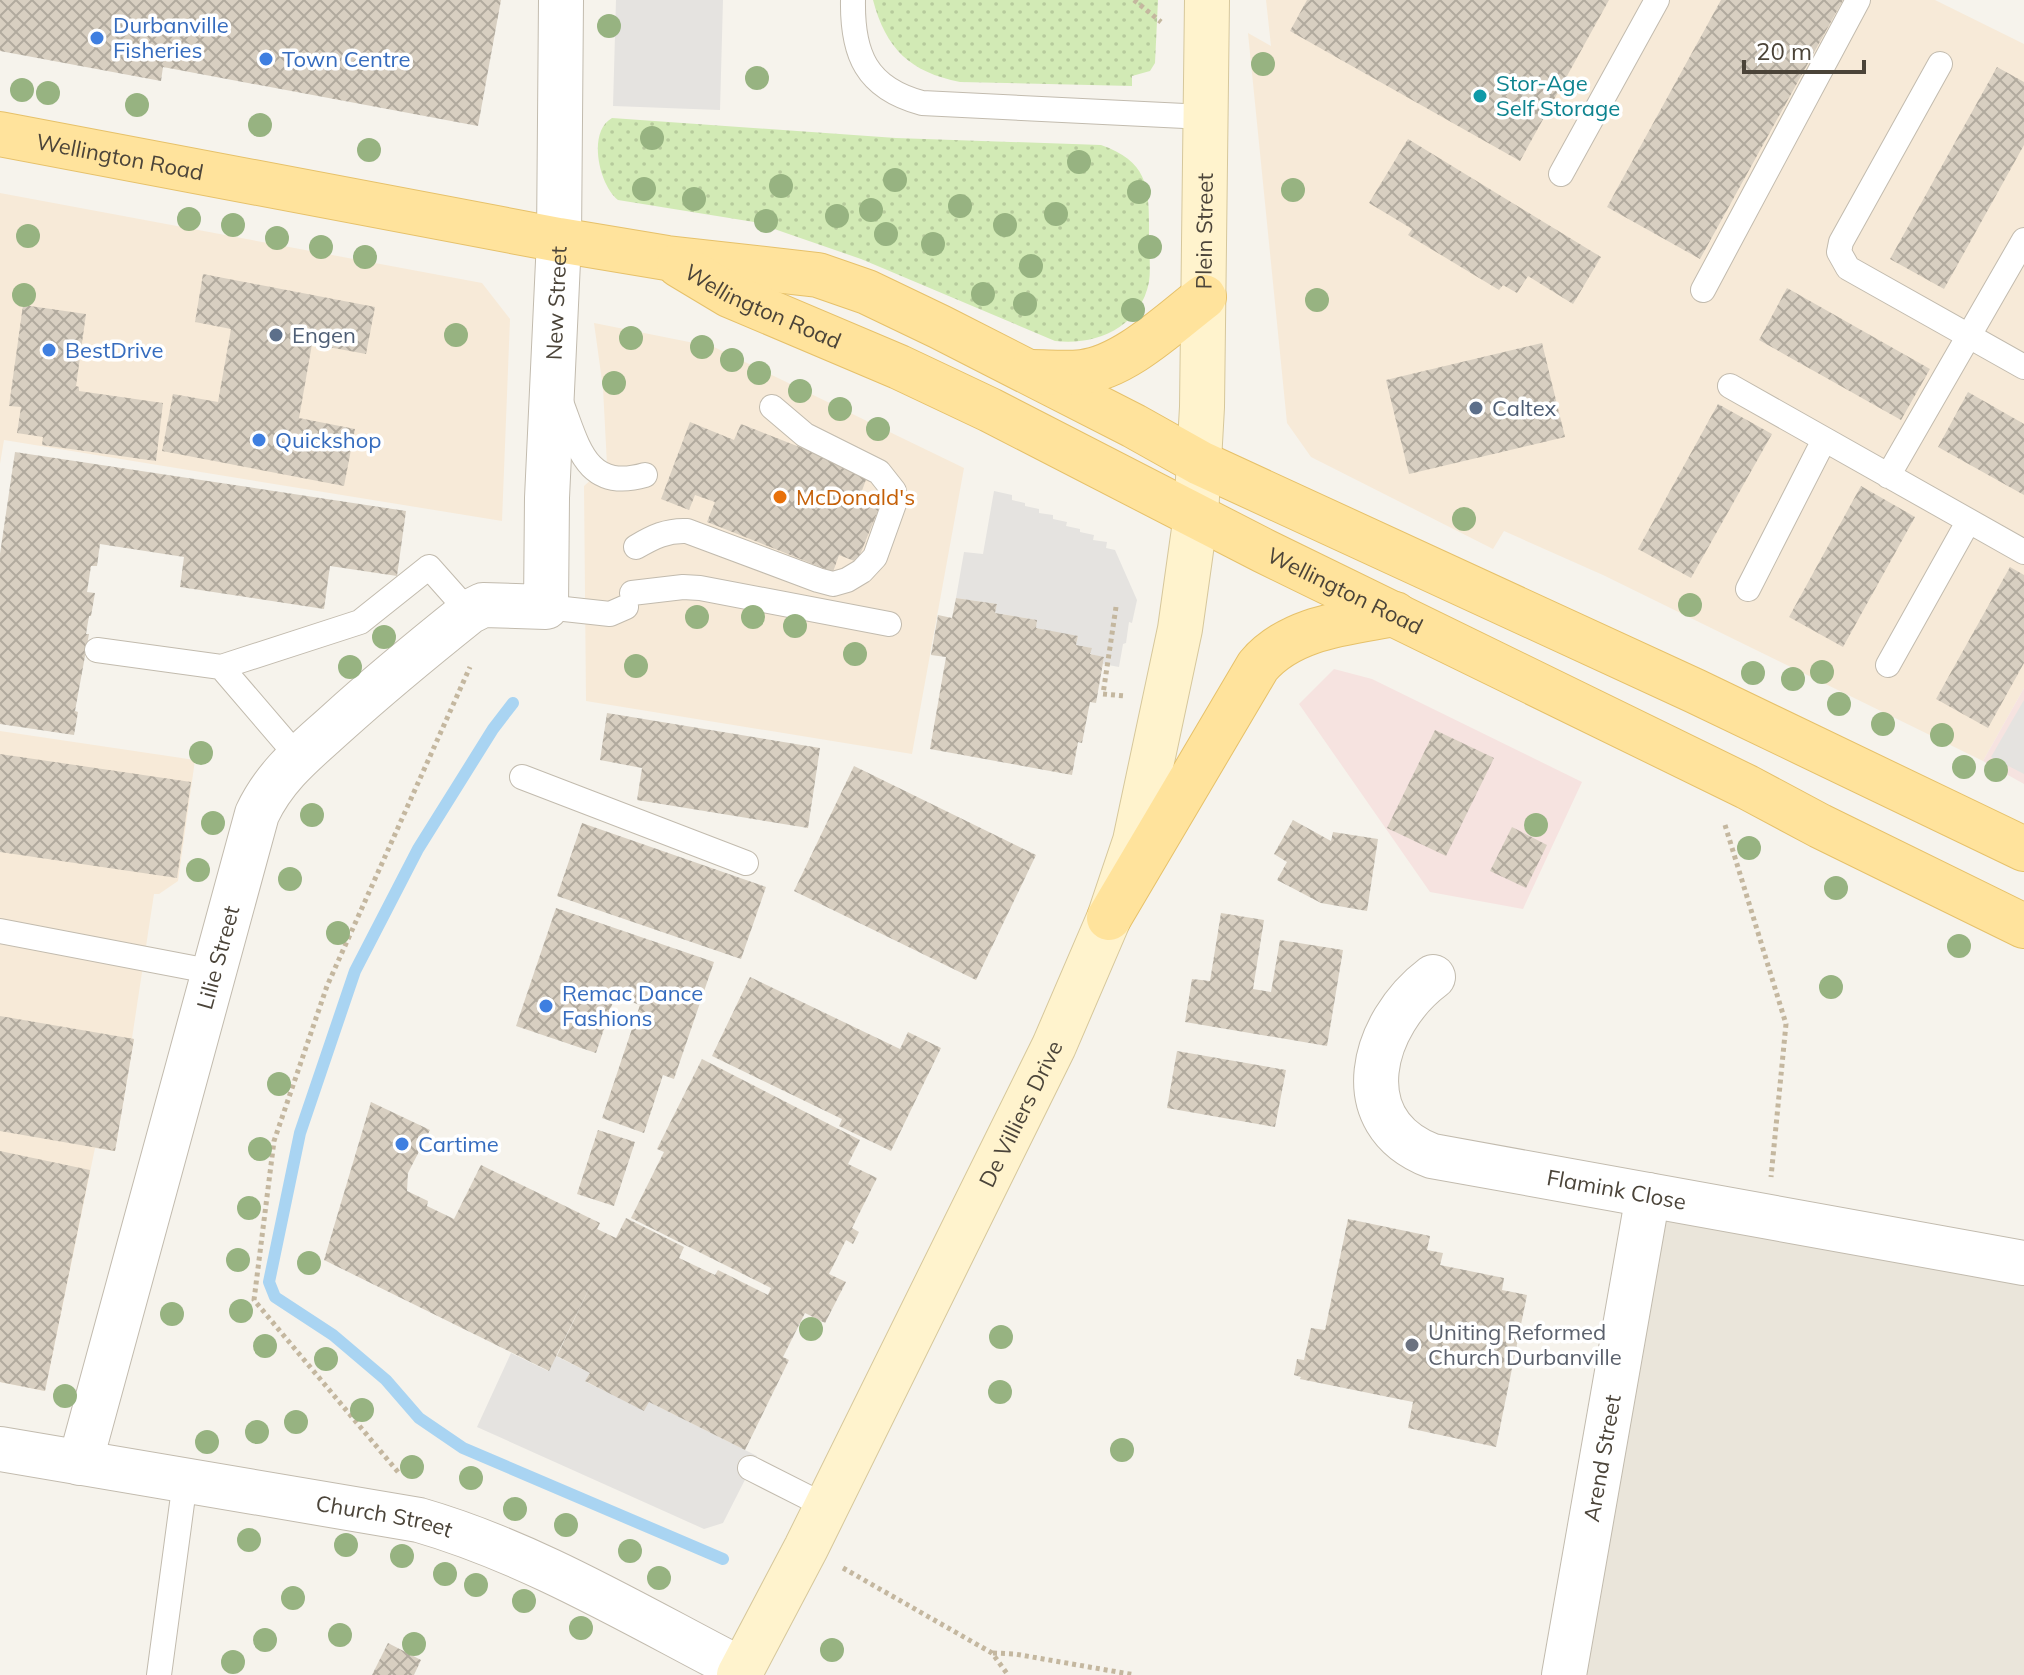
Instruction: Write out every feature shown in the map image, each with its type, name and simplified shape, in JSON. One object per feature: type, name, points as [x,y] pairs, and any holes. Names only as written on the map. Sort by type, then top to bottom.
[{"type":"main road","name":"Wellington Road","points":[[0,134],[559,240],[667,258],[818,275],[867,292],[1134,426],[1200,463],[1695,691],[2024,849]]},
{"type":"main road","name":"Wellington Road","points":[[667,258],[729,295],[899,367],[2024,926]]},
{"type":"main road","points":[[1025,372],[1083,372],[1109,365],[1204,297]]},
{"type":"main road","points":[[1109,918],[1258,666],[1269,653],[1293,638],[1322,628],[1395,614]]},
{"type":"street","name":"New Street","points":[[546,607],[547,498],[559,240],[561,0]]},
{"type":"street","name":"Plein Street","points":[[1196,515],[1204,297],[1207,0]]},
{"type":"street","name":"De Villiers Drive","points":[[741,1673],[827,1507],[1054,1046],[1109,918],[1135,841],[1150,779],[1180,629],[1196,515]]},
{"type":"street","name":"Lilie Street","points":[[80,1463],[257,814],[275,781],[299,758],[395,670],[469,612],[483,605],[546,607]]},
{"type":"street","name":"Flamink Close","points":[[1433,977],[1413,993],[1398,1011],[1380,1054],[1375,1084],[1377,1101],[1392,1130],[1404,1142],[1432,1156],[2024,1263]]},
{"type":"street","name":"Arend Street","points":[[1564,1675],[1648,1195]]},
{"type":"street","name":"Church Street","points":[[0,1449],[419,1520],[463,1533],[520,1556],[741,1673]]},
{"type":"lane","points":[[853,0],[856,49],[882,85],[900,97],[922,103],[1205,117]]},
{"type":"lane","points":[[1561,174],[1657,0]]},
{"type":"lane","points":[[1703,290],[1858,0]]},
{"type":"lane","points":[[1940,64],[1841,242],[1839,252],[1848,268],[2024,367]]},
{"type":"lane","points":[[1888,476],[2024,240]]},
{"type":"lane","points":[[552,381],[579,450],[595,472],[618,480],[645,475]]},
{"type":"lane","points":[[1730,386],[2024,552]]},
{"type":"lane","points":[[636,547],[658,535],[674,530],[687,531],[833,584],[862,571],[875,557],[895,501],[894,491],[879,472],[805,435],[772,407]]},
{"type":"lane","points":[[1748,589],[1824,440]]},
{"type":"lane","points":[[1888,665],[1968,522]]},
{"type":"lane","points":[[97,650],[221,667],[360,622],[429,567],[469,612]]},
{"type":"lane","points":[[546,607],[610,614],[629,600],[683,587],[889,624]]},
{"type":"lane","points":[[221,667],[299,758]]},
{"type":"lane","points":[[522,777],[746,863]]},
{"type":"lane","points":[[0,931],[214,972]]},
{"type":"lane","points":[[750,1468],[827,1507]]},
{"type":"lane","points":[[159,1675],[185,1481]]},
{"type":"path","points":[[1134,0],[1161,22]]},
{"type":"path","points":[[1103,694],[1116,607]]},
{"type":"path","points":[[419,1520],[397,1470],[254,1300],[274,1141],[327,986],[475,658],[469,612]]},
{"type":"path","points":[[1721,812],[1786,1024],[1767,1217]]},
{"type":"path","points":[[806,1548],[992,1653],[1008,1675]]},
{"type":"path","points":[[992,1653],[1015,1654],[1135,1675]]},
{"type":"shaded area","points":[[616,0],[723,0],[720,110],[613,106]]},
{"type":"shaded area","points":[[1266,0],[1935,0],[2024,44],[2024,688],[1983,761],[1603,575],[1504,531],[1493,549],[1311,457],[1287,423],[1248,33],[1271,46]]},
{"type":"shaded area","points":[[0,193],[482,283],[510,319],[502,521],[4,440],[0,464]]},
{"type":"shaded area","points":[[594,323],[714,347],[964,468],[912,754],[586,701],[584,486],[607,465],[603,388]]},
{"type":"shaded area","points":[[994,491],[1012,495],[1012,500],[1039,509],[1039,513],[1053,515],[1053,519],[1094,535],[1093,540],[1107,542],[1106,548],[1115,550],[1137,600],[1119,667],[1103,664],[1104,658],[1091,654],[1091,648],[1076,645],[1078,637],[1036,628],[1037,620],[995,613],[997,604],[956,598],[964,552],[983,554]]},
{"type":"shaded area","points":[[1334,669],[1372,679],[1582,782],[1523,909],[1430,892],[1299,704]]},
{"type":"shaded area","points":[[2024,688],[2024,784],[1983,761]]},
{"type":"shaded area","points":[[2024,700],[2024,774],[1991,757]]},
{"type":"shaded area","points":[[0,731],[195,760],[178,881],[154,894],[115,1151],[95,1148],[45,1391],[0,1382]]},
{"type":"shaded area","points":[[1647,1193],[2024,1262],[2024,1675],[1561,1675]]},
{"type":"shaded area","points":[[511,1353],[548,1371],[556,1356],[590,1373],[586,1382],[644,1410],[649,1402],[757,1456],[723,1523],[704,1529],[477,1427]]},
{"type":"green space","points":[[873,0],[1158,0],[1155,63],[1150,71],[1132,76],[1132,86],[960,82],[942,78],[914,65],[893,45]]},
{"type":"green space","points":[[612,118],[896,138],[1101,145],[1130,161],[1144,181],[1149,207],[1150,266],[1144,298],[1126,322],[1114,330],[1086,340],[1055,341],[861,259],[754,222],[618,200],[606,183],[598,159],[600,135],[604,125]]},
{"type":"building","name":"Town Centre","points":[[0,0],[501,0],[478,126],[163,67],[161,81],[0,51]]},
{"type":"building","name":"Stor-Age Self Storage","points":[[1307,0],[1609,0],[1520,161],[1290,31]]},
{"type":"building","points":[[1721,0],[1843,0],[1700,259],[1607,207]]},
{"type":"building","points":[[1997,67],[2024,82],[2024,145],[1944,289],[1890,259]]},
{"type":"building","points":[[1408,139],[1601,257],[1573,304],[1528,276],[1517,293],[1503,285],[1499,290],[1408,235],[1412,229],[1369,203]]},
{"type":"building","points":[[203,274],[375,307],[366,354],[312,344],[299,418],[355,429],[344,486],[162,451],[173,394],[218,402],[231,329],[195,322]]},
{"type":"building","points":[[1787,288],[1930,369],[1901,420],[1759,340]]},
{"type":"building","name":"BestDrive","points":[[23,305],[86,314],[76,386],[79,391],[163,403],[156,461],[42,445],[43,437],[17,433],[21,407],[9,406]]},
{"type":"building","name":"Caltex","points":[[1542,343],[1565,437],[1409,474],[1386,380]]},
{"type":"building","points":[[1968,392],[2024,424],[2024,495],[1938,447]]},
{"type":"building","points":[[1718,404],[1772,434],[1691,578],[1638,549]]},
{"type":"building","name":"McDonald's","points":[[690,422],[734,440],[741,424],[868,474],[859,499],[879,508],[857,562],[839,555],[833,572],[707,522],[715,502],[695,495],[689,510],[661,499]]},
{"type":"building","points":[[15,452],[406,511],[397,576],[330,566],[324,609],[180,587],[184,557],[100,544],[97,566],[91,566],[87,592],[95,593],[86,634],[89,634],[75,711],[78,712],[74,735],[0,724],[0,554]]},
{"type":"building","points":[[1861,486],[1915,517],[1843,647],[1789,617]]},
{"type":"building","points":[[2010,567],[2024,575],[2024,663],[1988,728],[1936,699]]},
{"type":"building","points":[[956,598],[997,604],[995,613],[1037,620],[1036,628],[1078,636],[1076,645],[1092,648],[1090,654],[1104,657],[1096,703],[1090,702],[1072,775],[930,749],[946,657],[931,655],[938,615],[952,618]]},
{"type":"building","points":[[607,713],[820,748],[808,828],[637,800],[642,768],[600,760]]},
{"type":"building","points":[[1435,730],[1494,758],[1446,856],[1387,828]]},
{"type":"building","points":[[0,754],[191,782],[177,878],[0,852]]},
{"type":"building","points":[[854,766],[1036,855],[976,980],[794,891]]},
{"type":"building","points":[[1293,820],[1331,841],[1333,832],[1378,839],[1367,911],[1321,903],[1277,880],[1287,862],[1274,854]]},
{"type":"building","points":[[582,823],[766,887],[741,959],[557,896]]},
{"type":"building","points":[[1512,827],[1547,845],[1526,888],[1490,871]]},
{"type":"building","points":[[556,908],[714,962],[674,1079],[663,1075],[644,1133],[602,1118],[640,1005],[615,996],[596,1053],[516,1026]]},
{"type":"building","points":[[1221,913],[1264,920],[1253,989],[1271,992],[1280,940],[1343,950],[1327,1046],[1185,1022],[1192,979],[1210,981]]},
{"type":"building","points":[[750,977],[900,1049],[908,1032],[941,1048],[891,1151],[839,1126],[842,1119],[712,1056]]},
{"type":"building","points":[[0,1016],[134,1039],[115,1151],[0,1131]]},
{"type":"building","points":[[1177,1051],[1286,1070],[1275,1127],[1167,1108]]},
{"type":"building","points":[[702,1059],[860,1140],[848,1164],[877,1178],[852,1228],[859,1232],[853,1244],[846,1240],[829,1274],[846,1282],[825,1323],[805,1313],[783,1357],[789,1360],[745,1450],[649,1402],[644,1411],[585,1381],[590,1373],[557,1356],[596,1274],[549,1371],[324,1260],[371,1102],[430,1130],[408,1173],[407,1191],[428,1201],[427,1206],[454,1219],[481,1165],[600,1223],[597,1229],[616,1238],[626,1218],[684,1247],[679,1258],[715,1275],[718,1270],[768,1295],[771,1288],[631,1218],[664,1152],[657,1149]]},
{"type":"building","points":[[598,1130],[635,1142],[614,1206],[577,1194]]},
{"type":"building","points":[[0,1151],[90,1170],[45,1391],[0,1382]]},
{"type":"building","name":"Uniting Reformed Church Durbanville","points":[[1348,1219],[1430,1236],[1427,1250],[1443,1253],[1440,1265],[1504,1278],[1502,1290],[1527,1295],[1496,1447],[1408,1428],[1413,1402],[1300,1379],[1294,1375],[1297,1359],[1304,1360],[1311,1328],[1325,1330]]},
{"type":"building","points":[[388,1643],[421,1660],[414,1675],[372,1675]]},
{"type":"waterway","points":[[513,703],[493,729],[418,849],[355,971],[300,1133],[269,1282],[275,1297],[333,1335],[386,1380],[419,1418],[463,1448],[723,1559]]},
{"type":"place","name":"Durbanville Fisheries","points":[[97,38]]},
{"type":"place","name":"Town Centre","points":[[266,59]]},
{"type":"place","name":"Stor-Age Self Storage","points":[[1480,96]]},
{"type":"place","name":"Engen","points":[[276,335]]},
{"type":"place","name":"BestDrive","points":[[49,350]]},
{"type":"place","name":"Caltex","points":[[1476,408]]},
{"type":"place","name":"Quickshop","points":[[259,440]]},
{"type":"place","name":"McDonald's","points":[[780,497]]},
{"type":"place","name":"Remac Dance Fashions","points":[[546,1006]]},
{"type":"place","name":"Cartime","points":[[402,1144]]},
{"type":"place","name":"Uniting Reformed Church Durbanville","points":[[1412,1345]]}]
